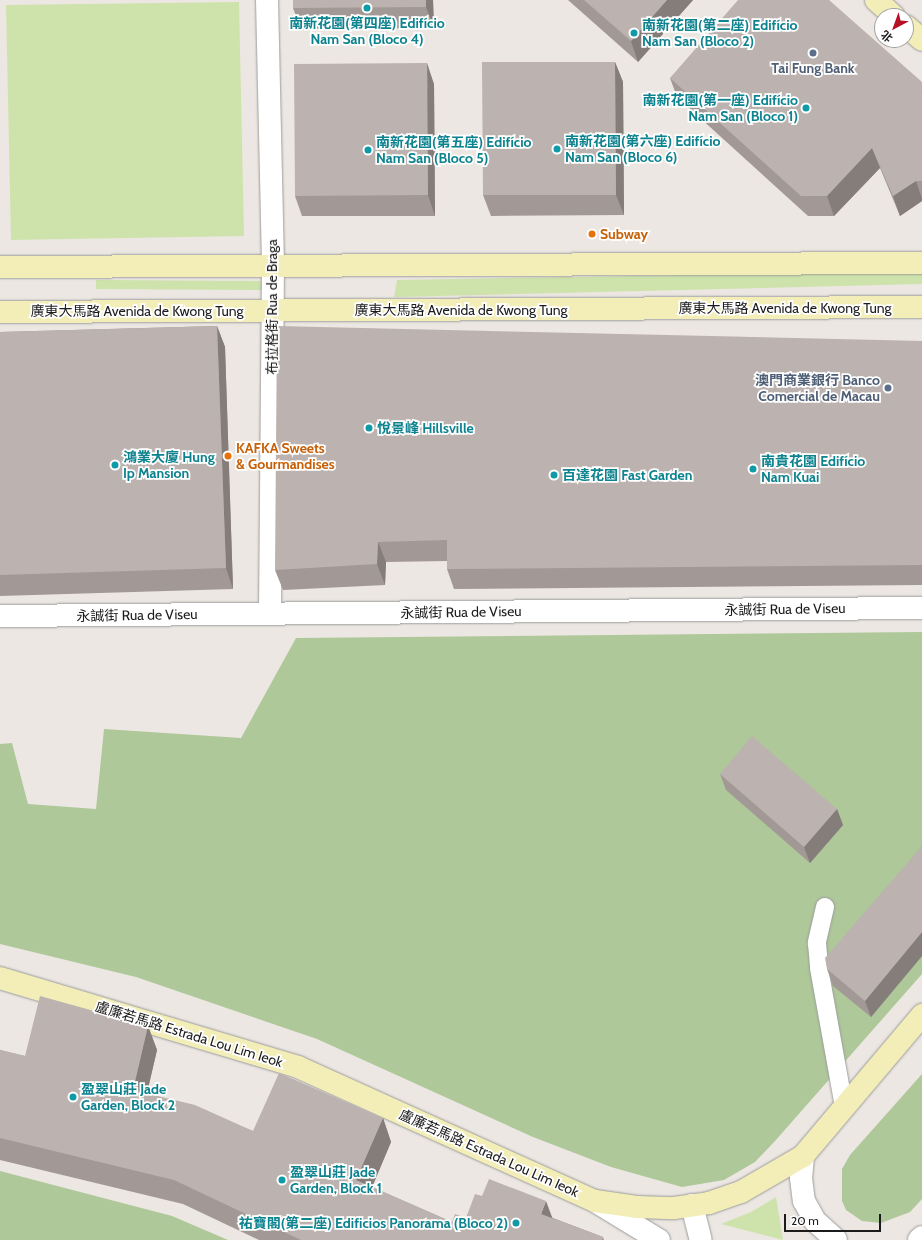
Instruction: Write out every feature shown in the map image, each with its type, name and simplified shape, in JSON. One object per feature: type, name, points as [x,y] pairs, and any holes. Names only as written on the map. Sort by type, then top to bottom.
[{"type":"main road","points":[[876,0],[885,8]]},
{"type":"main road","points":[[914,33],[922,40]]},
{"type":"main road","points":[[0,267],[922,263]]},
{"type":"main road","name":"廣東大馬路 Avenida de Kwong Tung","points":[[0,312],[922,307]]},
{"type":"main road","name":"盧廉若馬路 Estrada Lou Lim Ieok","points":[[0,978],[298,1067],[595,1201],[637,1207],[692,1205],[741,1192],[804,1156],[922,1015]]},
{"type":"street","name":"布拉格街 Rua de Braga","points":[[267,0],[273,266],[270,614]]},
{"type":"street","name":"永誠街 Rua de Viseu","points":[[0,616],[922,608]]},
{"type":"street","points":[[804,1156],[803,1193],[814,1231],[836,1240]]},
{"type":"street","points":[[595,1201],[659,1240]]},
{"type":"street","points":[[692,1205],[701,1240]]},
{"type":"lane","points":[[825,907],[817,943],[819,968],[844,1107]]},
{"type":"green space","points":[[239,2],[244,236],[11,240],[6,5]]},
{"type":"green space","points":[[922,271],[922,284],[394,297],[397,280]]},
{"type":"green space","points":[[96,280],[264,281],[264,290],[96,289]]},
{"type":"green space","points":[[922,632],[922,974],[755,1162],[724,1180],[682,1187],[611,1167],[533,1137],[317,1039],[136,977],[0,944],[0,744],[12,743],[28,804],[96,809],[104,729],[241,738],[296,638]]},
{"type":"green space","points":[[922,1074],[922,1199],[910,1212],[881,1223],[862,1221],[846,1210],[842,1201],[842,1169],[850,1155]]},
{"type":"green space","points":[[0,1171],[172,1216],[228,1240],[0,1240]]},
{"type":"green space","points":[[776,1197],[783,1240],[721,1224],[751,1212]]},
{"type":"building","points":[[293,0],[426,0],[426,7],[293,8]]},
{"type":"building","points":[[584,0],[667,0],[631,41]]},
{"type":"building","name":"南新花園(第一座) Edifício Nam San (Bloco 1)","points":[[738,0],[829,0],[874,40],[874,48],[883,48],[922,82],[922,181],[916,181],[893,196],[872,148],[827,196],[801,196],[670,78]]},
{"type":"building","name":"南新花園(第六座) Edifício Nam San (Bloco 6)","points":[[482,62],[615,62],[616,195],[483,195]]},
{"type":"building","name":"南新花園(第五座) Edifício Nam San (Bloco 5)","points":[[427,63],[428,195],[295,196],[294,64]]},
{"type":"building","name":"鴻業大廈 Hung Ip Mansion","points":[[217,326],[226,568],[0,575],[0,332]]},
{"type":"building","points":[[277,326],[922,341],[922,565],[447,569],[447,540],[378,542],[377,564],[275,570]]},
{"type":"building","points":[[752,736],[837,809],[804,847],[720,774]]},
{"type":"building","points":[[922,846],[922,932],[865,1001],[827,969],[825,958]]},
{"type":"building","points":[[40,996],[148,1026],[133,1090],[195,1105],[253,1131],[279,1073],[383,1118],[356,1180],[452,1222],[455,1214],[466,1218],[475,1194],[482,1196],[489,1179],[546,1201],[541,1214],[603,1237],[602,1240],[301,1240],[174,1180],[0,1138],[0,1050],[25,1056]]},
{"type":"place","name":"南新花園(第四座) Edifício Nam San (Bloco 4)","points":[[367,8]]},
{"type":"place","name":"南新花園(第二座) Edifício Nam San (Bloco 2)","points":[[634,33]]},
{"type":"place","name":"Tai Fung Bank","points":[[813,53]]},
{"type":"place","name":"南新花園(第一座) Edifício Nam San (Bloco 1)","points":[[806,108]]},
{"type":"place","name":"南新花園(第六座) Edifício Nam San (Bloco 6)","points":[[557,149]]},
{"type":"place","name":"南新花園(第五座) Edifício Nam San (Bloco 5)","points":[[368,150]]},
{"type":"place","name":"Subway","points":[[592,234]]},
{"type":"place","name":"澳門商業銀行 Banco Comercial de Macau","points":[[888,388]]},
{"type":"place","name":"悅景峰 Hillsville","points":[[369,428]]},
{"type":"place","name":"KAFKA Sweets & Gourmandises","points":[[228,456]]},
{"type":"place","name":"鴻業大廈 Hung Ip Mansion","points":[[115,465]]},
{"type":"place","name":"南貴花園 Edifício Nam Kuai","points":[[753,469]]},
{"type":"place","name":"百達花園 Fast Garden","points":[[554,475]]},
{"type":"place","name":"盈翠山莊 Jade Garden, Block 2","points":[[73,1097]]},
{"type":"place","name":"盈翠山莊 Jade Garden, Block 1","points":[[282,1180]]},
{"type":"place","name":"祐寶閣(第二座) Edificios Panorama (Bloco 2)","points":[[516,1223]]}]
